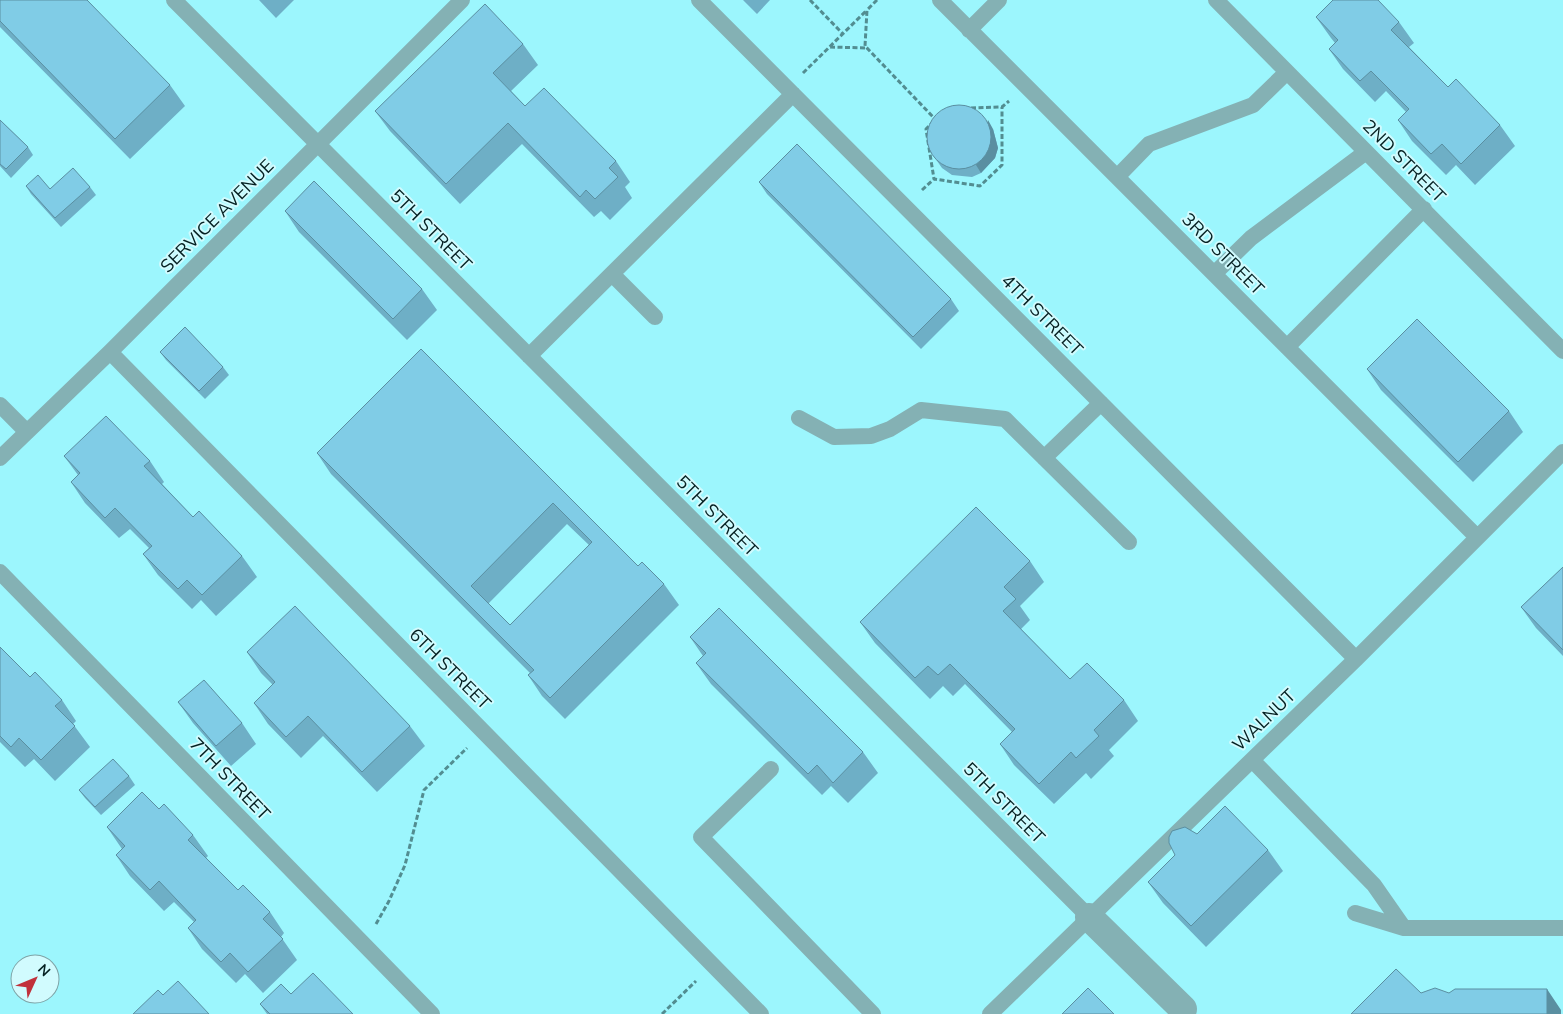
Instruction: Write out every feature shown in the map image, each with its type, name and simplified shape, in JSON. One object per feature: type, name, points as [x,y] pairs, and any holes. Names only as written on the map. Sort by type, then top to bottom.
[{"type":"street","points":[[1089,917],[1186,1012]]},
{"type":"lane","name":"5TH STREET","points":[[174,0],[1089,917]]},
{"type":"lane","name":"SERVICE AVENUE","points":[[0,458],[110,352],[462,0]]},
{"type":"lane","name":"4TH STREET","points":[[699,0],[1356,659]]},
{"type":"lane","name":"3RD STREET","points":[[940,0],[1477,537]]},
{"type":"lane","points":[[969,30],[999,0]]},
{"type":"lane","name":"2ND STREET","points":[[1216,0],[1563,351]]},
{"type":"lane","points":[[1117,177],[1149,144],[1253,105],[1287,72]]},
{"type":"lane","points":[[529,356],[790,92]]},
{"type":"lane","points":[[1214,274],[1252,238],[1366,152]]},
{"type":"lane","points":[[1288,347],[1424,209]]},
{"type":"lane","points":[[612,274],[655,317]]},
{"type":"lane","name":"6TH STREET","points":[[110,352],[761,1014]]},
{"type":"lane","points":[[1044,458],[1101,403]]},
{"type":"lane","points":[[0,405],[27,432]]},
{"type":"lane","points":[[799,418],[834,437],[871,436],[890,429],[921,410],[1005,418],[1129,542]]},
{"type":"lane","name":"WALNUT","points":[[990,1014],[1356,659],[1563,452]]},
{"type":"lane","name":"7TH STREET","points":[[0,572],[432,1014]]},
{"type":"lane","points":[[1252,760],[1374,885],[1404,928]]},
{"type":"lane","points":[[771,769],[701,837],[873,1014]]},
{"type":"lane","points":[[1355,913],[1404,928],[1563,928]]},
{"type":"path","points":[[810,0],[843,34]]},
{"type":"path","points":[[790,92],[830,47],[877,0]]},
{"type":"path","points":[[867,10],[867,48],[936,119]]},
{"type":"path","points":[[830,47],[867,48]]},
{"type":"path","points":[[941,114],[926,129],[934,178],[980,186],[1002,164],[1002,107],[965,108]]},
{"type":"path","points":[[360,941],[374,926],[389,901],[406,864],[424,790],[483,732]]},
{"type":"path","points":[[662,1014],[712,965]]},
{"type":"building","points":[[0,0],[87,0],[170,85],[115,139],[0,21]]},
{"type":"building","points":[[1333,0],[1378,0],[1399,22],[1391,30],[1448,87],[1456,79],[1500,125],[1461,164],[1442,144],[1431,154],[1398,120],[1409,109],[1371,71],[1360,81],[1329,49],[1338,40],[1316,17]]},
{"type":"building","points":[[485,4],[523,44],[493,73],[525,106],[544,88],[616,161],[609,168],[618,177],[595,199],[586,190],[580,197],[508,123],[446,184],[375,111]]},
{"type":"building","points":[[959,105],[977,111],[985,119],[991,137],[985,155],[977,163],[959,169],[941,163],[933,155],[927,137],[933,119],[941,111]]},
{"type":"building","points":[[0,120],[28,147],[6,169],[0,164]]},
{"type":"building","points":[[797,144],[951,299],[913,337],[759,182]]},
{"type":"building","points":[[73,168],[90,187],[55,218],[26,186],[38,175],[50,189]]},
{"type":"building","points":[[314,181],[422,289],[393,319],[285,211]]},
{"type":"building","points":[[1417,319],[1509,411],[1458,462],[1367,369]]},
{"type":"building","points":[[185,327],[223,367],[199,391],[160,352]]},
{"type":"building","points":[[421,349],[638,566],[642,562],[664,584],[550,698],[528,675],[534,670],[317,453]],"holes":[[[553,503],[592,542],[510,625],[471,586]]]},
{"type":"building","points":[[106,416],[150,461],[144,466],[193,517],[199,511],[242,556],[202,595],[187,580],[178,589],[143,554],[152,546],[115,508],[105,518],[71,482],[80,473],[64,456]]},
{"type":"building","points":[[976,507],[1030,561],[1004,587],[1016,599],[1003,611],[1070,679],[1087,663],[1124,700],[1094,730],[1099,736],[1076,758],[1071,752],[1039,784],[1000,744],[1015,729],[950,664],[938,675],[928,666],[915,678],[860,622]]},
{"type":"building","points":[[1563,567],[1563,650],[1521,607]]},
{"type":"building","points":[[295,606],[410,726],[362,772],[308,716],[286,737],[254,703],[275,682],[247,652]]},
{"type":"building","points":[[719,608],[863,752],[833,783],[817,765],[808,774],[696,663],[706,653],[690,637]]},
{"type":"building","points":[[0,647],[30,677],[35,672],[62,700],[55,706],[75,726],[41,760],[19,738],[11,747],[0,736]]},
{"type":"building","points":[[204,680],[242,723],[216,746],[178,702]]},
{"type":"building","points":[[113,759],[129,776],[95,807],[79,790]]},
{"type":"building","points":[[142,792],[159,809],[164,804],[193,835],[188,840],[238,890],[243,885],[270,912],[263,919],[283,939],[248,972],[230,953],[221,962],[188,928],[196,920],[159,881],[150,890],[116,855],[125,846],[107,827]]},
{"type":"building","points":[[1225,806],[1268,850],[1191,926],[1148,882],[1175,855],[1169,843],[1172,831],[1185,827],[1197,834]]},
{"type":"building","points":[[1396,969],[1421,993],[1435,988],[1449,993],[1455,989],[1547,989],[1547,1014],[1351,1014]]},
{"type":"building","points":[[313,973],[353,1014],[270,1014],[260,1004],[281,984],[291,994]]},
{"type":"building","points":[[178,981],[209,1014],[133,1014],[158,990],[163,995]]},
{"type":"building","points":[[1088,988],[1114,1014],[1062,1014]]}]
